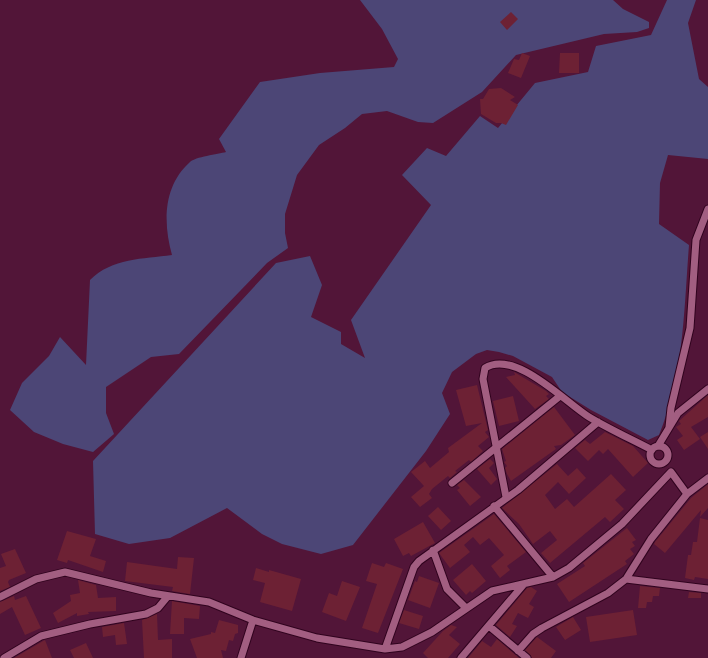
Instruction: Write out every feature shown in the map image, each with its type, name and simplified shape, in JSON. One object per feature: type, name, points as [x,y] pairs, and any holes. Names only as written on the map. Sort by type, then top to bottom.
[{"type":"street","points":[[669,427],[671,408],[690,328],[696,240],[708,209]]},
{"type":"street","points":[[506,497],[483,379],[486,368],[497,363],[513,366],[544,383],[598,422],[652,450]]},
{"type":"street","points":[[658,446],[664,447],[668,451],[668,457],[665,462],[658,464],[655,463],[651,457],[652,450],[658,446],[682,409],[708,389]]},
{"type":"street","points":[[452,483],[560,396]]},
{"type":"street","points":[[385,649],[414,567],[419,561],[506,497],[518,490],[598,422]]},
{"type":"street","points":[[665,462],[686,494]]},
{"type":"street","points":[[0,597],[36,579],[65,572],[168,596],[198,599],[219,604],[253,620],[317,638],[385,649],[402,647],[421,638],[492,591],[553,577],[569,568],[622,524],[671,472]]},
{"type":"street","points":[[518,651],[533,634],[608,593],[626,579],[651,539],[686,494],[708,478]]},
{"type":"street","points":[[494,506],[553,577]]},
{"type":"street","points":[[433,550],[444,584],[466,608]]},
{"type":"street","points":[[626,579],[708,589]]},
{"type":"street","points":[[461,658],[524,584]]},
{"type":"street","points":[[4,658],[41,636],[90,624],[146,614],[158,608],[168,596]]},
{"type":"street","points":[[241,658],[253,620]]},
{"type":"street","points":[[488,626],[527,658]]},
{"type":"shaded area","points":[[360,0],[613,0],[623,9],[649,22],[649,28],[637,32],[604,34],[516,55],[482,92],[433,123],[418,122],[387,111],[362,114],[345,128],[319,145],[297,175],[285,214],[285,233],[288,248],[267,263],[179,354],[151,357],[106,387],[106,413],[114,434],[93,452],[63,444],[34,432],[10,410],[22,383],[49,356],[60,337],[86,365],[90,280],[108,267],[118,263],[172,255],[167,230],[167,218],[170,194],[175,182],[181,172],[193,160],[226,152],[219,139],[260,82],[320,73],[394,67],[398,59],[382,29]]},
{"type":"shaded area","points":[[667,0],[696,0],[688,23],[699,79],[708,87],[708,159],[668,155],[660,183],[659,224],[689,245],[682,342],[674,389],[659,435],[648,440],[591,410],[562,392],[552,377],[513,356],[487,350],[476,354],[452,372],[442,393],[450,414],[426,451],[353,545],[321,554],[282,544],[262,534],[227,508],[170,538],[129,544],[95,534],[93,461],[276,263],[310,256],[322,285],[311,317],[341,332],[341,344],[365,358],[351,320],[431,205],[402,175],[427,148],[446,156],[480,116],[498,128],[535,83],[588,72],[596,46],[651,35]]},
{"type":"building","points":[[511,12],[518,19],[507,30],[500,22]]},
{"type":"building","points":[[522,53],[530,56],[521,78],[508,73],[514,59],[519,60]]},
{"type":"building","points":[[560,53],[579,53],[579,73],[559,73]]},
{"type":"building","points":[[501,88],[515,97],[510,100],[518,105],[506,125],[496,123],[481,114],[480,99],[483,99],[489,89]]},
{"type":"building","points":[[514,372],[546,391],[549,394],[546,396],[549,399],[535,409],[506,377],[515,375]]},
{"type":"building","points":[[477,385],[488,430],[485,432],[489,437],[478,446],[483,451],[471,462],[469,460],[455,471],[457,472],[450,478],[448,476],[432,489],[429,494],[432,498],[420,507],[411,497],[424,486],[411,472],[425,461],[430,468],[449,452],[448,448],[482,423],[466,426],[456,390]]},
{"type":"building","points":[[708,395],[708,417],[691,427],[700,439],[684,450],[677,440],[683,436],[676,427],[681,424],[679,421]]},
{"type":"building","points":[[513,396],[519,421],[499,426],[493,401]]},
{"type":"building","points":[[554,407],[575,435],[561,445],[554,446],[556,449],[511,481],[505,468],[507,466],[504,462],[506,461],[502,449]]},
{"type":"building","points":[[605,432],[633,446],[648,463],[633,477],[608,449],[603,454],[599,450],[588,461],[575,448],[585,440],[590,444]]},
{"type":"building","points":[[708,432],[708,449],[700,437]]},
{"type":"building","points":[[490,459],[494,463],[489,468],[497,479],[491,485],[477,469]]},
{"type":"building","points":[[557,464],[568,476],[577,468],[586,478],[569,494],[558,482],[545,495],[555,509],[567,499],[574,507],[611,474],[626,490],[615,500],[624,509],[610,522],[605,517],[550,563],[541,553],[557,540],[550,531],[533,544],[519,524],[502,508]]},
{"type":"building","points":[[464,480],[481,497],[470,506],[457,490],[460,488],[457,485]]},
{"type":"building","points":[[708,484],[708,508],[700,517],[701,510],[665,553],[654,544],[655,542],[691,498]]},
{"type":"building","points":[[438,507],[451,521],[441,530],[428,516]]},
{"type":"building","points":[[494,514],[526,552],[507,566],[510,570],[500,578],[491,566],[504,555],[489,538],[480,545],[473,537],[464,545],[470,552],[450,568],[439,553]]},
{"type":"building","points":[[700,518],[708,520],[708,579],[695,577],[694,580],[685,578],[688,555],[691,555],[693,542],[697,542]]},
{"type":"building","points":[[423,522],[435,543],[411,556],[409,553],[403,556],[394,539]]},
{"type":"building","points":[[627,528],[636,540],[632,542],[635,546],[630,549],[634,554],[625,561],[627,564],[569,602],[557,584],[585,566],[583,563]]},
{"type":"building","points":[[67,531],[96,539],[90,556],[106,561],[103,572],[68,560],[67,563],[57,560]]},
{"type":"building","points":[[15,549],[26,573],[9,580],[8,582],[10,587],[0,591],[0,568],[6,566],[1,554]]},
{"type":"building","points":[[178,557],[194,558],[190,594],[172,591],[173,587],[125,581],[127,562],[177,569]]},
{"type":"building","points":[[372,563],[384,567],[386,563],[403,569],[378,633],[362,628],[377,584],[366,581]]},
{"type":"building","points":[[472,564],[486,581],[472,593],[470,591],[466,595],[453,580]]},
{"type":"building","points":[[256,568],[301,579],[292,611],[260,602],[265,583],[253,580]]},
{"type":"building","points":[[419,576],[439,583],[430,608],[408,600],[415,581],[417,582]]},
{"type":"building","points":[[78,580],[96,585],[98,598],[116,597],[116,611],[88,612],[89,614],[77,616],[77,613],[58,623],[53,613],[71,601],[70,595],[80,593]]},
{"type":"building","points":[[342,581],[360,587],[346,621],[322,612],[329,593],[337,596]]},
{"type":"building","points":[[640,586],[660,588],[659,596],[653,596],[652,602],[647,602],[646,608],[638,608]]},
{"type":"building","points":[[531,587],[537,591],[529,604],[534,607],[528,618],[518,613],[512,624],[517,626],[510,637],[496,625],[527,588]]},
{"type":"building","points":[[689,592],[701,593],[701,598],[688,598]]},
{"type":"building","points":[[14,596],[15,600],[26,596],[41,628],[25,635],[12,607],[0,614],[0,602]]},
{"type":"building","points":[[172,601],[200,606],[199,619],[184,618],[184,634],[170,634]]},
{"type":"building","points":[[404,610],[423,616],[419,629],[399,623]]},
{"type":"building","points":[[633,610],[637,635],[590,642],[586,617]]},
{"type":"building","points":[[157,614],[158,640],[172,639],[172,658],[144,658],[142,620]]},
{"type":"building","points":[[573,617],[581,630],[565,640],[556,627]]},
{"type":"building","points":[[219,620],[238,625],[238,633],[235,634],[233,641],[229,640],[226,651],[221,650],[223,658],[197,658],[190,639],[211,634],[211,632],[215,633]]},
{"type":"building","points":[[124,623],[127,644],[116,645],[115,635],[103,637],[102,627]]},
{"type":"building","points":[[451,625],[457,627],[449,635],[460,644],[448,658],[428,658],[423,653],[443,631]]},
{"type":"building","points":[[537,637],[556,651],[551,658],[532,658],[525,650]]},
{"type":"building","points":[[497,639],[519,658],[468,658],[482,641],[491,647]]},
{"type":"building","points":[[45,640],[52,658],[14,658],[43,641]]},
{"type":"building","points":[[86,643],[93,658],[74,658],[70,650]]}]
